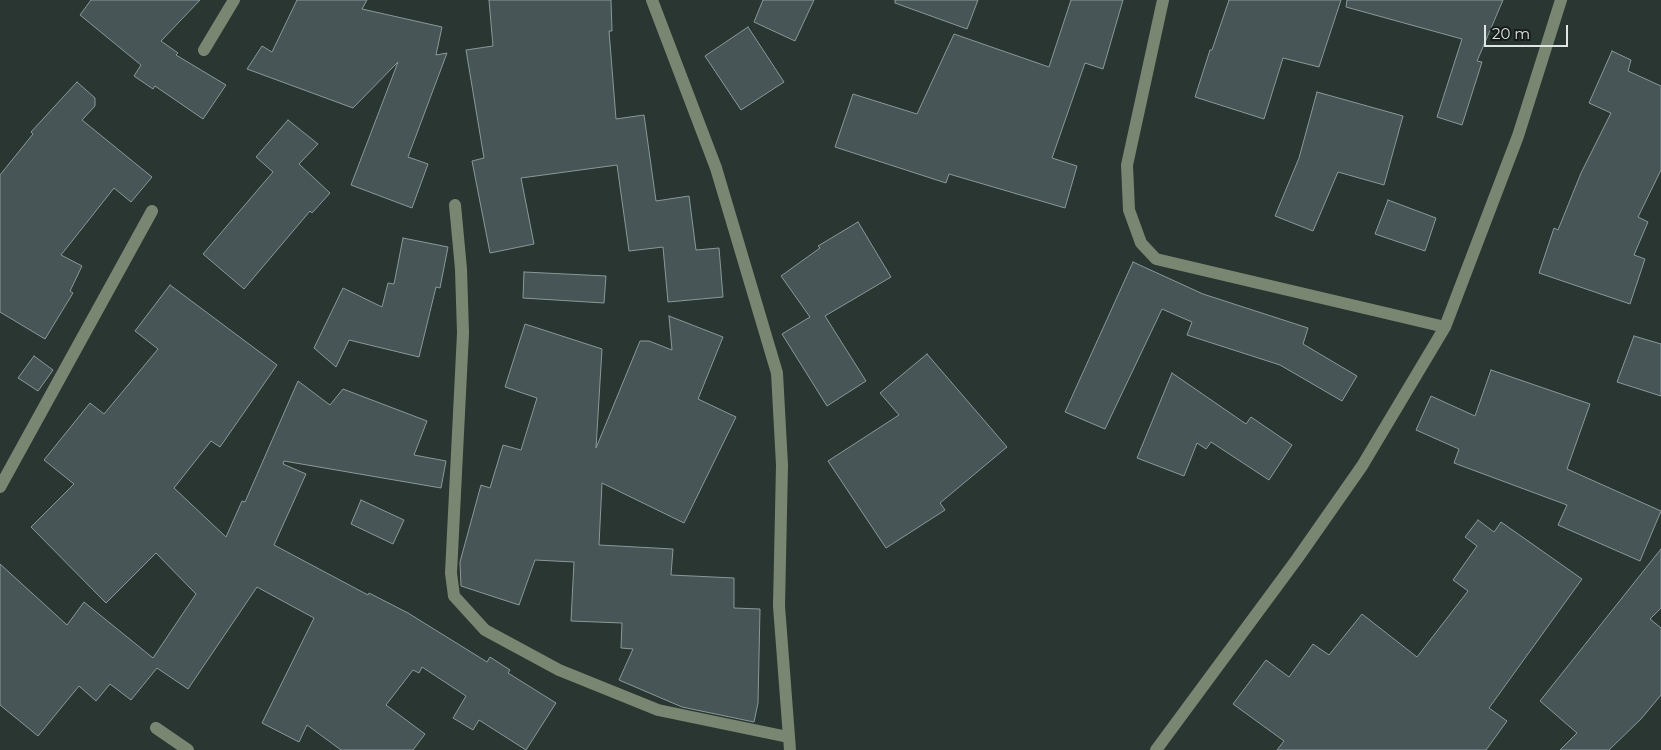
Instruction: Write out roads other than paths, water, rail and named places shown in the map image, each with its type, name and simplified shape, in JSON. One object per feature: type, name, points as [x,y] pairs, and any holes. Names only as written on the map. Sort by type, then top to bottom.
[{"type":"street","points":[[204,50],[234,0]]},
{"type":"street","points":[[652,0],[716,168],[777,373],[782,465],[779,606],[790,750]]},
{"type":"street","points":[[1163,0],[1127,165],[1129,210],[1141,243],[1156,259],[1444,326]]},
{"type":"street","points":[[1156,750],[1362,466],[1444,326],[1518,136],[1561,0]]},
{"type":"street","points":[[455,205],[461,269],[463,333],[451,573],[454,596],[485,630],[559,670],[658,710],[788,737]]},
{"type":"street","points":[[0,487],[152,211]]},
{"type":"street","points":[[156,728],[188,750]]}]
